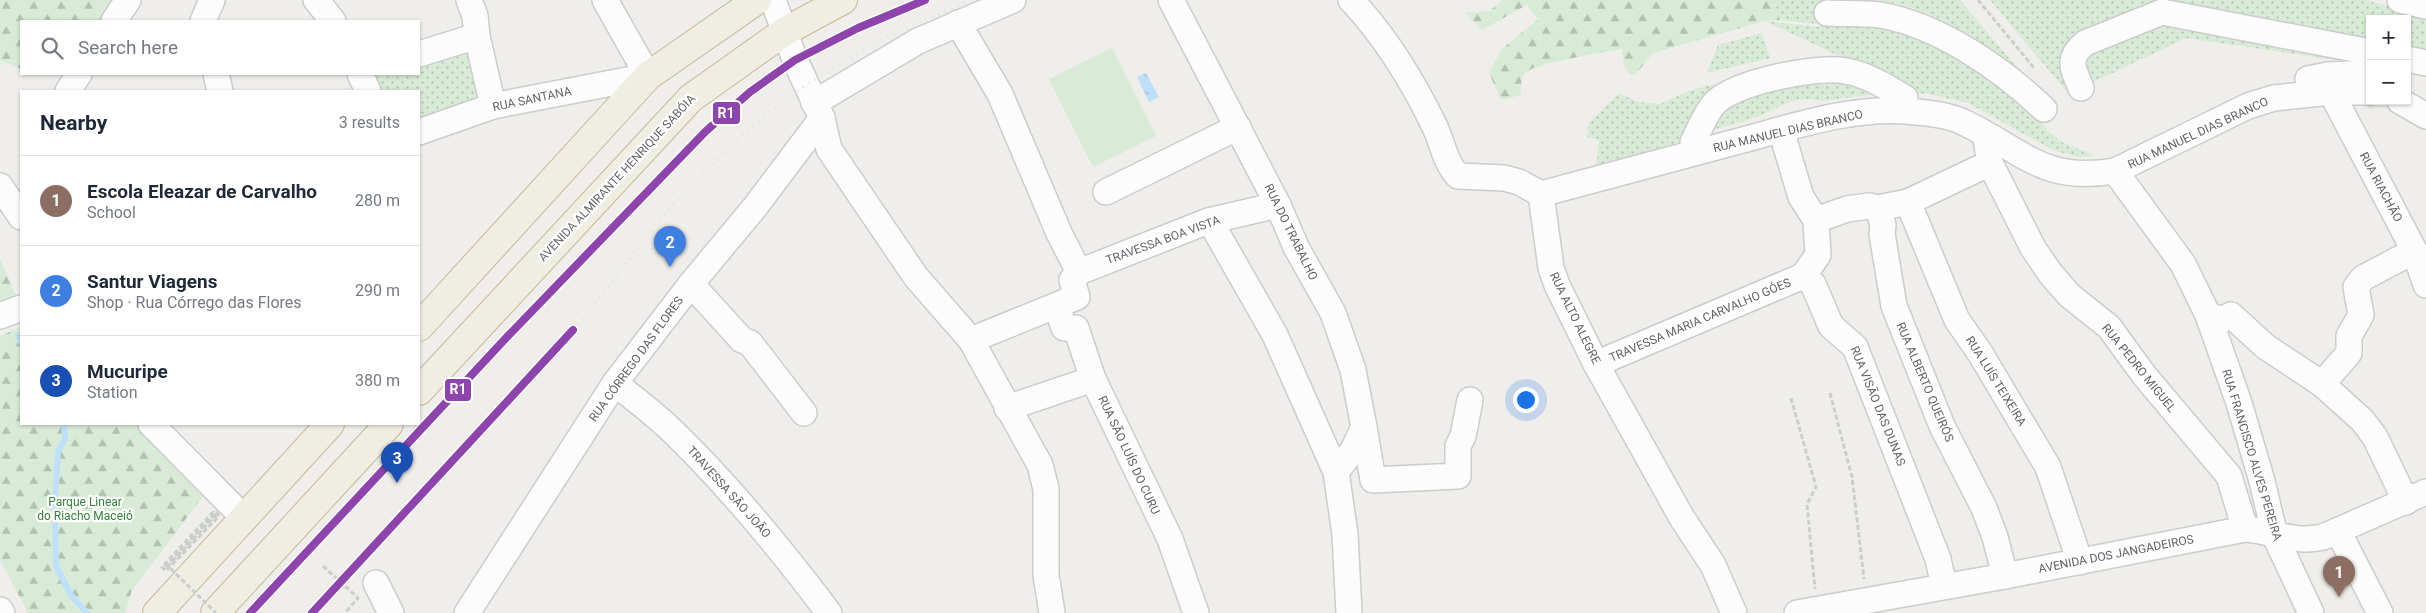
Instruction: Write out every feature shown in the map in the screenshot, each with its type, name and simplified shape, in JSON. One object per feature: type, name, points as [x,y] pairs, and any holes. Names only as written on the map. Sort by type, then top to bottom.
[{"type":"highway","points":[[420,326],[648,76],[757,0]]},
{"type":"highway","name":"AVENIDA ALMIRANTE HENRIQUE SABÓIA","points":[[420,390],[691,98],[784,32],[843,0]]},
{"type":"highway","points":[[157,613],[329,425]]},
{"type":"highway","points":[[216,613],[387,425]]},
{"type":"street","points":[[115,20],[128,0]]},
{"type":"street","points":[[195,0],[202,20]]},
{"type":"street","points":[[202,20],[212,0]]},
{"type":"street","points":[[316,0],[332,20]]},
{"type":"street","points":[[470,0],[493,106]]},
{"type":"street","points":[[605,0],[648,76]]},
{"type":"street","points":[[772,0],[818,110],[829,149],[916,277],[971,340],[1040,465],[1046,489],[1046,575],[1052,613]]},
{"type":"street","points":[[818,110],[918,41],[1013,0]]},
{"type":"street","name":"RUA DO TRABALHO","points":[[1171,0],[1278,205],[1296,248],[1332,313],[1353,370],[1373,480],[1458,476],[1458,446],[1463,436],[1470,400]]},
{"type":"street","points":[[1351,0],[1368,19],[1400,63],[1435,126],[1449,166],[1458,176],[1504,178],[1519,182],[1541,194]]},
{"type":"street","points":[[2400,0],[2426,6]]},
{"type":"street","points":[[2081,88],[2072,66],[2073,55],[2077,50],[2085,43],[2162,12],[2366,51]]},
{"type":"street","points":[[1827,13],[1879,15],[1909,22],[1938,34],[2022,89],[2044,109]]},
{"type":"street","points":[[958,23],[1000,94],[1059,233],[1079,272]]},
{"type":"street","points":[[420,54],[477,36]]},
{"type":"street","points":[[2411,60],[2426,63]]},
{"type":"street","points":[[1693,142],[1714,104],[1742,86],[1782,75],[1839,70],[1878,83],[1905,98]]},
{"type":"street","points":[[1597,171],[1778,114],[1857,100],[1905,98],[1937,102],[1970,111],[2029,146],[2062,160],[2087,163],[2102,158],[2184,119],[2258,90],[2328,75],[2366,73]]},
{"type":"street","points":[[69,90],[79,75]]},
{"type":"street","points":[[216,75],[220,90]]},
{"type":"street","points":[[360,75],[368,90]]},
{"type":"street","name":"RUA SANTANA","points":[[420,132],[493,106],[648,76]]},
{"type":"street","name":"RUA MANUEL DIAS BRANCO","points":[[1541,194],[1781,130],[1851,114],[1903,111],[1943,116],[1964,122],[2028,160],[2052,170],[2073,174],[2095,174],[2115,171],[2248,106],[2274,98],[2331,92],[2366,92]]},
{"type":"street","name":"RUA RIACHÃO","points":[[2331,92],[2414,251],[2426,285]]},
{"type":"street","points":[[2411,92],[2426,101]]},
{"type":"street","points":[[2407,105],[2426,116]]},
{"type":"street","name":"RUA CÓRREGO DAS FLORES","points":[[467,613],[615,383],[691,284],[755,207],[818,110]]},
{"type":"street","points":[[1106,192],[1238,127]]},
{"type":"street","points":[[1781,130],[1801,197],[1816,220],[1818,255],[1803,276]]},
{"type":"street","name":"RUA PEDRO MIGUEL","points":[[1984,134],[1990,163],[2033,248],[2050,273],[2069,295],[2109,327],[2144,375],[2229,476],[2245,529]]},
{"type":"street","points":[[1816,220],[1847,209],[1869,206],[1878,208],[1908,202],[1990,163]]},
{"type":"street","name":"RUA FRANCISCO ALVES PEREIRA","points":[[2115,171],[2183,264],[2208,315],[2239,403],[2262,481],[2275,536],[2311,613]]},
{"type":"street","points":[[0,186],[20,216]]},
{"type":"street","name":"RUA ALTO ALEGRE","points":[[1541,194],[1553,277],[1596,364],[1682,518],[1713,565],[1734,613]]},
{"type":"street","name":"RUA LUÍS TEIXEIRA","points":[[1908,202],[1957,320],[1980,353],[2048,467],[2080,562]]},
{"type":"street","name":"TRAVESSA BOA VISTA","points":[[1079,272],[1210,221],[1278,205]]},
{"type":"street","name":"RUA ALBERTO QUEIRÓS","points":[[1878,208],[1894,306],[1942,426],[1984,508],[1995,537],[2005,576]]},
{"type":"street","points":[[1210,221],[1275,335],[1336,472],[1345,534],[1349,613]]},
{"type":"street","points":[[2322,384],[2349,353],[2349,336],[2361,314],[2356,286],[2363,278],[2414,251]]},
{"type":"street","name":"RUA SÃO LUÍS DO CURU","points":[[1079,272],[1072,280],[1064,328],[1076,328],[1093,379],[1170,539],[1196,613]]},
{"type":"street","name":"TRAVESSA MARIA CARVALHO GÓES","points":[[1596,364],[1803,276]]},
{"type":"street","name":"RUA VISÃO DAS DUNAS","points":[[1803,276],[1813,284],[1831,326],[1855,346],[1938,559],[1944,586]]},
{"type":"street","points":[[691,284],[742,340],[750,343],[804,413]]},
{"type":"street","points":[[971,340],[1026,316],[1067,302]]},
{"type":"street","points":[[0,316],[20,308]]},
{"type":"street","points":[[2208,315],[2221,320],[2231,315],[2266,347],[2322,384],[2362,420],[2416,497]]},
{"type":"street","points":[[1007,408],[1093,379]]},
{"type":"street","name":"TRAVESSA SÃO JOÃO","points":[[615,383],[667,426],[702,461],[782,552],[829,613]]},
{"type":"street","points":[[152,425],[244,518]]},
{"type":"street","points":[[1336,472],[1353,450],[1364,427]]},
{"type":"street","name":"AVENIDA DOS JANGADEIROS","points":[[1807,611],[2080,562],[2245,529],[2261,530],[2275,536],[2309,540],[2338,531],[2416,497]]},
{"type":"street","points":[[2338,531],[2380,613]]},
{"type":"street","points":[[376,583],[391,613]]},
{"type":"path","points":[[1978,0],[2040,76]]},
{"type":"path","points":[[1830,394],[1852,477],[1861,556],[1869,599]]},
{"type":"path","points":[[1791,398],[1816,487],[1806,504],[1810,556],[1807,611]]},
{"type":"path","points":[[165,567],[209,519],[216,512],[219,516],[173,564],[166,571],[162,567],[213,512],[216,515],[168,566],[175,573],[210,606],[216,613]]},
{"type":"path","points":[[323,566],[358,598],[345,613]]},
{"type":"green space","points":[[0,0],[114,0],[103,20],[20,20],[20,69],[0,60]]},
{"type":"green space","points":[[1503,0],[1772,0],[1780,20],[1765,21],[1653,53],[1635,75],[1630,75],[1624,65],[1622,49],[1542,65],[1531,69],[1523,75],[1521,95],[1501,100],[1489,73],[1501,50],[1538,19],[1527,5],[1482,30],[1465,13],[1489,11]]},
{"type":"green space","points":[[1772,0],[1960,0],[2031,84],[1998,57],[1962,32],[1923,12],[1903,5],[1882,1],[1824,5],[1908,30],[1987,73],[2062,142],[2096,156],[2078,157],[2053,150],[1968,103],[1929,94],[1904,92],[1841,57],[1765,21],[1820,27],[1823,22],[1818,24],[1780,20]]},
{"type":"green space","points":[[1990,0],[2364,0],[2426,15],[2426,51],[2411,48],[2411,15],[2366,15],[2366,39],[2220,9],[2160,1],[2072,34],[2064,54],[2074,88],[2066,91]]},
{"type":"green space","points":[[2162,19],[2366,64],[2186,38],[2087,85],[2081,58]]},
{"type":"green space","points":[[1762,33],[1770,58],[1707,73],[1718,45]]},
{"type":"green space","points":[[1112,48],[1156,136],[1093,167],[1049,79]]},
{"type":"green space","points":[[466,52],[469,56],[479,97],[477,100],[420,119],[420,90],[377,90],[373,75],[420,75],[420,63]]},
{"type":"green space","points":[[1778,69],[1688,139],[1594,168],[1597,162],[1599,140],[1587,137],[1589,123],[1619,93],[1638,102],[1659,104],[1691,90]]},
{"type":"green space","points":[[1828,76],[1886,93],[1821,101],[1812,99],[1796,100],[1759,116],[1703,133],[1734,99]]},
{"type":"green space","points":[[0,259],[17,298],[0,305]]},
{"type":"green space","name":"Parque Linear do Riacho Maceió","points":[[20,327],[20,425],[136,425],[204,495],[132,590],[125,613],[28,613],[0,560],[0,336]]},
{"type":"water","points":[[1146,73],[1159,97],[1149,102],[1137,77]]},
{"type":"waterway","points":[[18,336],[20,340]]},
{"type":"waterway","points":[[64,425],[65,439],[58,451],[55,499],[56,566],[71,595],[87,613]]},
{"type":"railway","points":[[312,613],[534,375],[581,321],[672,205],[740,136],[806,85],[877,42],[971,0]]},
{"type":"transit line","name":"R1","points":[[250,613],[506,338],[706,131],[750,92],[795,60],[858,28],[925,0]]},
{"type":"transit line","name":"R1","points":[[312,613],[573,330]]},
{"type":"place","name":"Santur Viagens","points":[[670,267]]},
{"type":"place","name":"Mucuripe","points":[[397,483]]},
{"type":"place","name":"Escola Eleazar de Carvalho","points":[[2339,597]]}]
